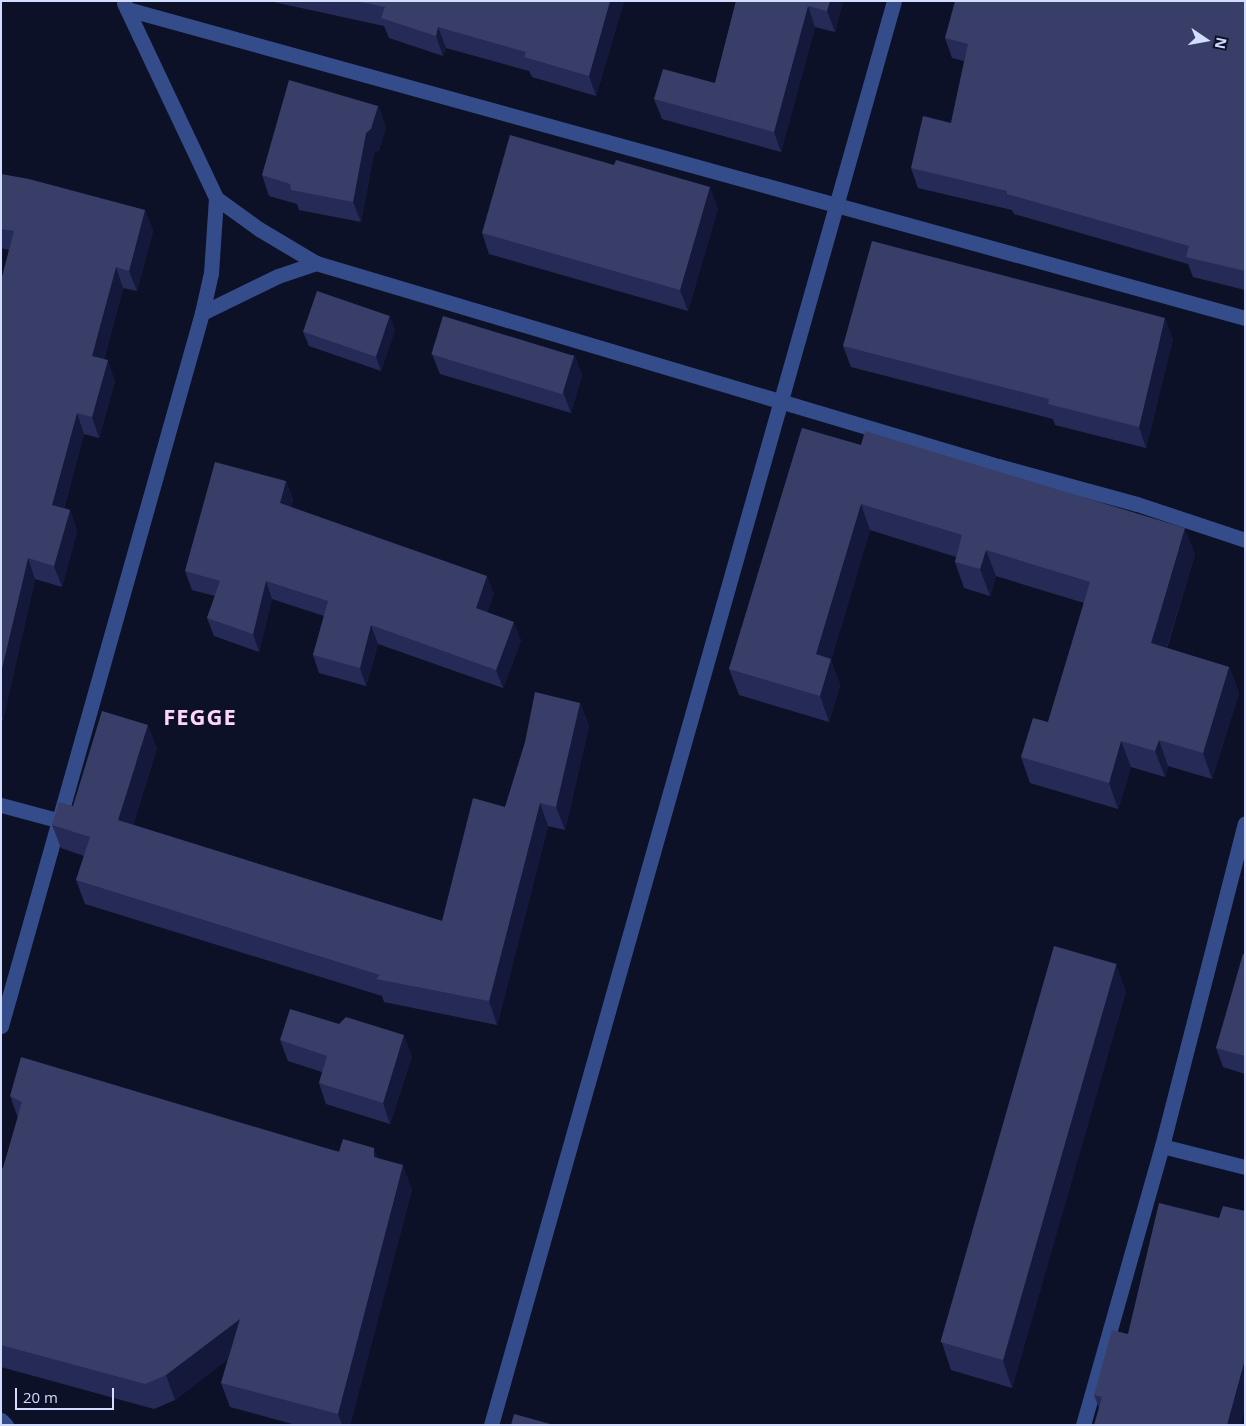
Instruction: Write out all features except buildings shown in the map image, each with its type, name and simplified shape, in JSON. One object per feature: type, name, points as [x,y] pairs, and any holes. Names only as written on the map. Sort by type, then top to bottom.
[{"type":"street","points":[[491,1425],[894,1]]},
{"type":"street","points":[[125,5],[1245,318]]},
{"type":"street","points":[[125,5],[216,198],[259,229],[316,263],[780,401],[1137,504],[1245,540]]},
{"type":"street","points":[[1,1026],[57,820],[202,313],[211,273],[216,198]]},
{"type":"street","points":[[202,313],[278,276],[316,263]]},
{"type":"street","points":[[1,805],[57,820]]},
{"type":"street","points":[[1082,1425],[1162,1146],[1245,823]]},
{"type":"street","points":[[1162,1146],[1245,1167]]},
{"type":"street","points":[[1,1420],[6,1425]]},
{"type":"district","name":"FEGGE","points":[[200,717]]}]
